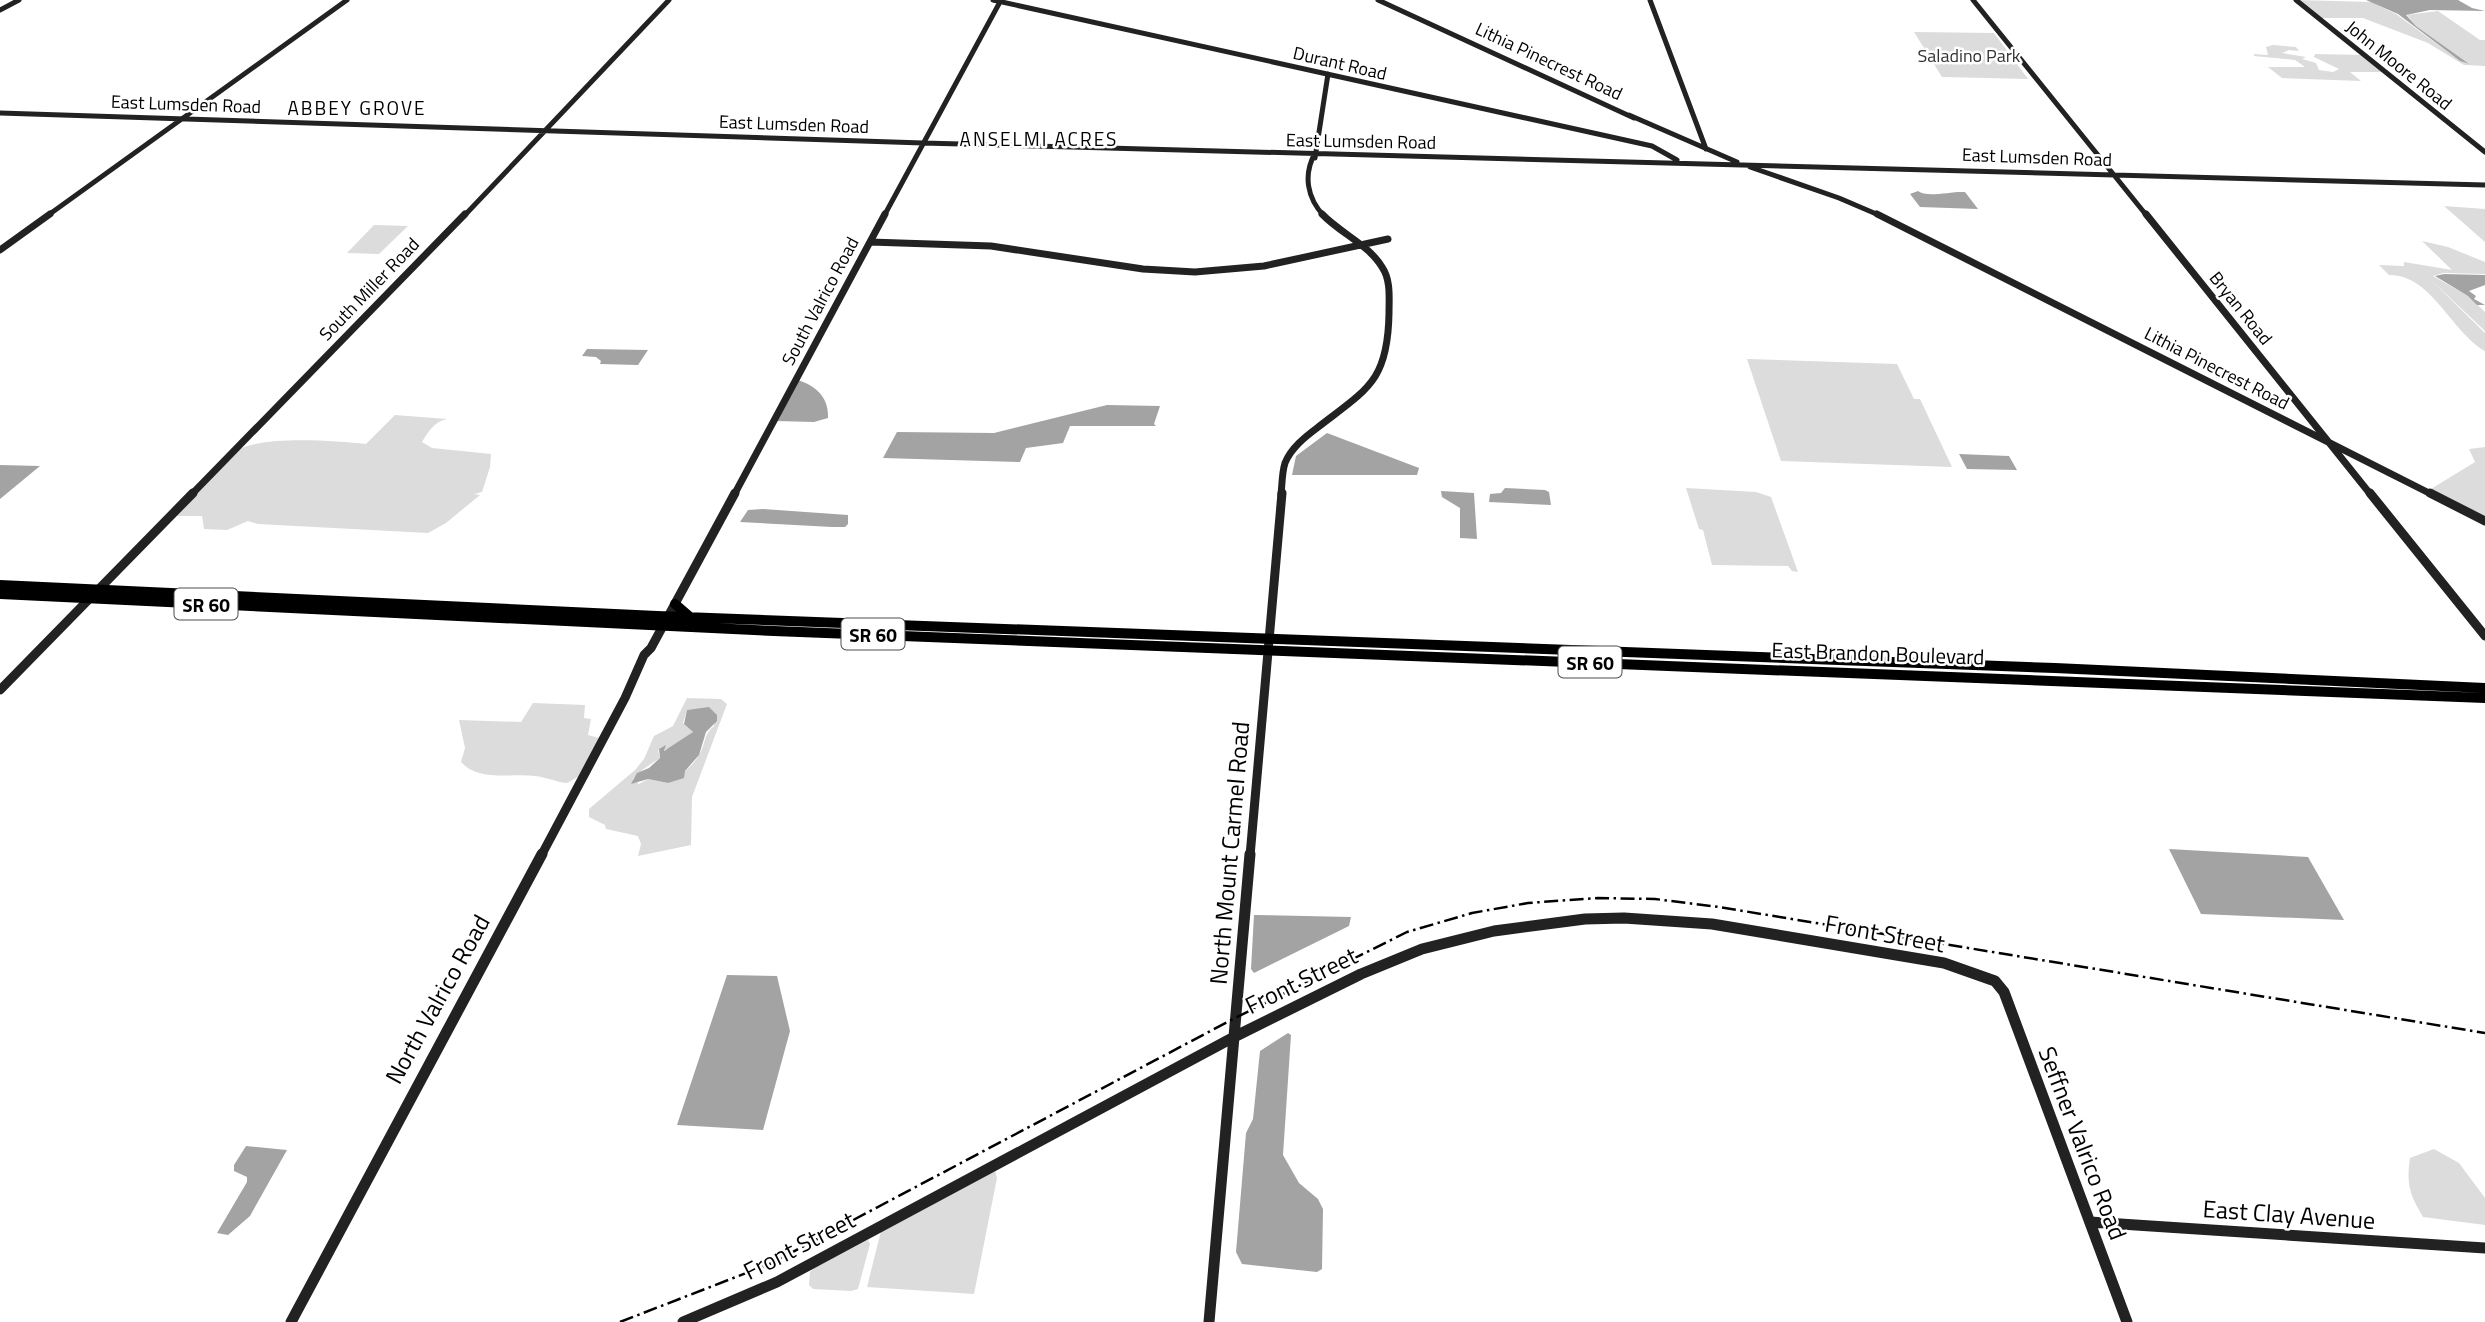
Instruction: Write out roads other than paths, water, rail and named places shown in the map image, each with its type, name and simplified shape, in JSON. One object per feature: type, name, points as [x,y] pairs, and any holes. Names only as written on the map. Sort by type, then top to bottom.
[{"type":"highway","name":"SR 60","points":[[0,585],[483,604],[774,631],[919,631],[944,627],[1062,637],[1128,639],[1144,635],[1270,645]]},
{"type":"highway","name":"SR 60","points":[[0,594],[420,614],[665,621],[690,617],[971,638],[1051,636],[1270,645]]},
{"type":"highway","points":[[251,606],[259,597]]},
{"type":"highway","points":[[675,604],[690,617]]},
{"type":"highway","points":[[420,614],[438,611],[471,612]]},
{"type":"highway","name":"East Brandon Boulevard","points":[[1270,645],[1499,648],[2485,698]]},
{"type":"highway","name":"East Brandon Boulevard","points":[[1270,645],[1421,656],[1560,661],[1759,663]]},
{"type":"highway","points":[[1421,656],[1444,651],[1489,652],[1499,648]]},
{"type":"highway","name":"East Brandon Boulevard","points":[[1847,666],[1907,667],[1923,663],[2485,688]]},
{"type":"highway","points":[[2132,682],[2150,677],[2197,679],[2205,674]]},
{"type":"highway","points":[[2212,686],[2213,681],[2251,682],[2274,678]]},
{"type":"highway","points":[[2302,689],[2322,685],[2370,688]]},
{"type":"street","points":[[0,10],[19,0]]},
{"type":"street","points":[[0,250],[187,118],[347,0]]},
{"type":"street","name":"South Miller Road","points":[[0,690],[547,131],[669,0]]},
{"type":"street","name":"Durant Road","points":[[998,0],[1652,146],[1677,160]]},
{"type":"street","name":"South Valrico Road","points":[[665,621],[998,0]]},
{"type":"street","name":"Lithia Pinecrest Road","points":[[1378,0],[1731,161],[1841,201],[1936,243]]},
{"type":"street","points":[[1650,0],[1706,149]]},
{"type":"street","name":"Bryan Road","points":[[1973,0],[2485,638]]},
{"type":"street","name":"John Moore Road","points":[[2296,0],[2485,152]]},
{"type":"street","points":[[1328,75],[1315,153],[1308,175],[1312,200],[1325,217],[1361,245]]},
{"type":"street","name":"East Lumsden Road","points":[[0,113],[923,143],[1588,161],[1731,161]]},
{"type":"street","name":"Lithia Pinecrest Road","points":[[1629,115],[1714,158]]},
{"type":"street","points":[[1693,143],[1700,137]]},
{"type":"street","name":"East Lumsden Road","points":[[1588,161],[1714,158],[1761,165],[1815,167],[2111,172]]},
{"type":"street","name":"East Lumsden Road","points":[[1744,163],[2485,183]]},
{"type":"street","name":"Lithia Pinecrest Road","points":[[1744,163],[1901,225],[2485,521]]},
{"type":"street","points":[[1815,167],[1847,164]]},
{"type":"street","points":[[1761,165],[1756,168],[1776,177]]},
{"type":"street","points":[[1893,223],[1901,225]]},
{"type":"street","points":[[870,242],[1020,249],[1085,259],[1132,270],[1198,275],[1254,270],[1361,245]]},
{"type":"street","name":"North Mount Carmel Road","points":[[1209,1322],[1285,470],[1303,445],[1368,394],[1389,368],[1394,344],[1393,279],[1382,259],[1361,245]]},
{"type":"street","points":[[2291,424],[2307,427],[2312,423]]},
{"type":"street","points":[[2342,460],[2347,456],[2357,457]]},
{"type":"street","name":"North Valrico Road","points":[[291,1322],[625,698],[644,654],[651,648],[665,621]]},
{"type":"street","name":"Front Street","points":[[683,1322],[777,1282],[1234,1037],[1361,974],[1422,949],[1494,930],[1585,919],[1623,918],[1712,924],[1944,963],[1995,981]]},
{"type":"street","name":"Seffner Valrico Road","points":[[1995,981],[2004,992],[2127,1322]]},
{"type":"street","name":"East Clay Avenue","points":[[2090,1222],[2485,1248]]},
{"type":"railway","points":[[620,1322],[772,1263],[1235,1018],[1407,932],[1472,913],[1528,903],[1598,898],[1655,899],[1719,907],[2485,1033]]},
{"type":"district","name":"ABBEY GROVE","points":[[357,107]]},
{"type":"district","name":"ANSELMI ACRES","points":[[1039,138]]},
{"type":"park label","name":"Saladino Park","points":[[1969,55]]}]
